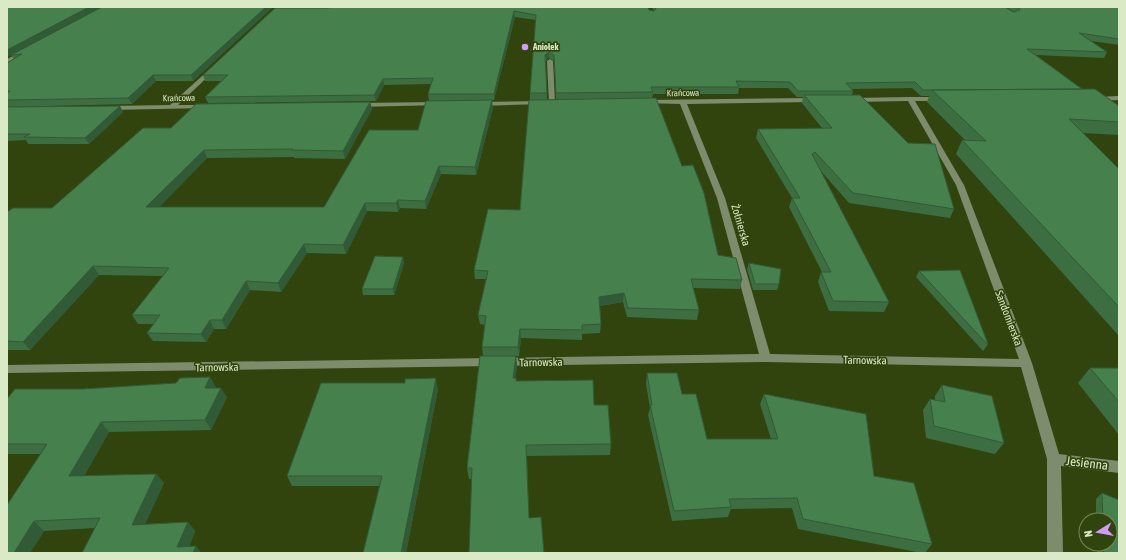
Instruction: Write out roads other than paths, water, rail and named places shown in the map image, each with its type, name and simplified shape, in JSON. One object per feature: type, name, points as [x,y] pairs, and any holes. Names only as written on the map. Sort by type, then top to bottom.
[{"type":"street","points":[[7,61],[28,50]]},
{"type":"street","points":[[550,61],[552,103]]},
{"type":"street","points":[[172,107],[218,64]]},
{"type":"street","points":[[1088,98],[1119,98]]},
{"type":"street","name":"Sandomierska","points":[[910,99],[960,186],[1026,363],[1054,458],[1055,553]]},
{"type":"street","points":[[840,100],[949,99]]},
{"type":"street","name":"Krańcowa","points":[[637,102],[824,100]]},
{"type":"street","name":"Żołnierska","points":[[683,102],[721,198],[766,358]]},
{"type":"street","points":[[472,104],[559,103]]},
{"type":"street","points":[[346,105],[449,104]]},
{"type":"street","name":"Krańcowa","points":[[101,108],[211,106]]},
{"type":"street","name":"Tarnowska","points":[[7,369],[766,358],[1026,363]]},
{"type":"street","name":"Jesienna","points":[[1054,458],[1119,467]]},
{"type":"place","name":"Aniołek","points":[[525,47]]}]
